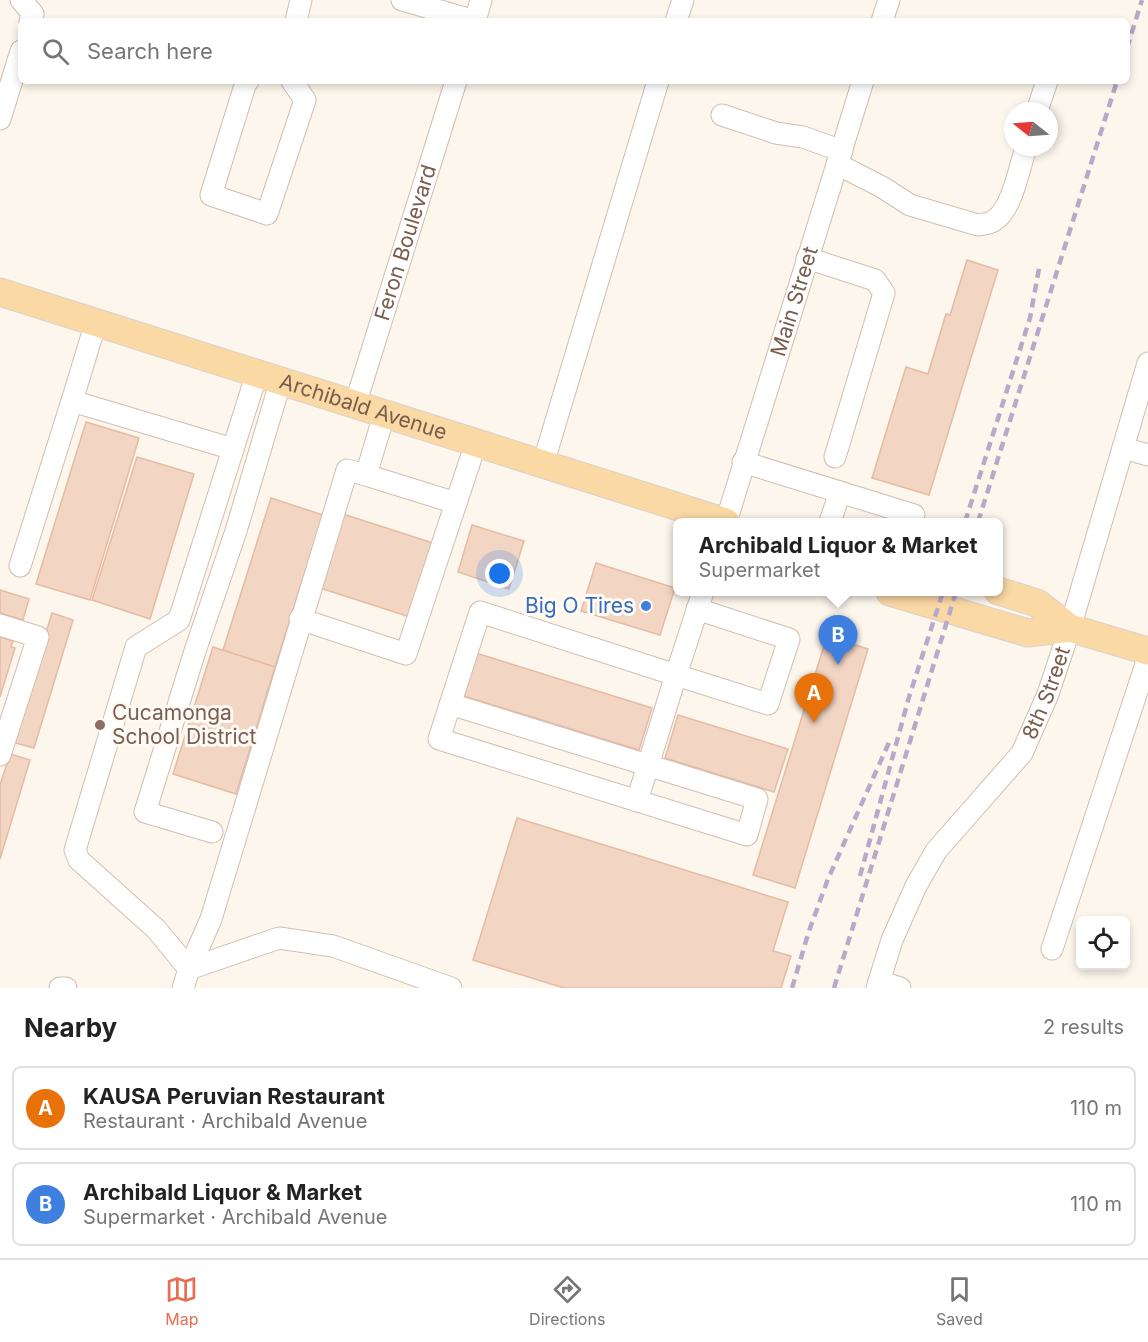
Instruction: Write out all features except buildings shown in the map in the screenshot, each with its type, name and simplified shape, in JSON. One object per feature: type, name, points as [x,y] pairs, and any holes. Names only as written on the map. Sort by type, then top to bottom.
[{"type":"main road","name":"Archibald Avenue","points":[[0,292],[713,518]]},
{"type":"main road","points":[[1003,592],[1037,603],[1070,628],[1148,651]]},
{"type":"main road","points":[[906,596],[1028,633],[1070,628]]},
{"type":"street","points":[[21,0],[33,14],[31,18]]},
{"type":"street","points":[[297,18],[301,0]]},
{"type":"street","points":[[402,0],[465,18]]},
{"type":"street","points":[[476,18],[481,0]]},
{"type":"street","points":[[677,18],[683,0]]},
{"type":"street","points":[[883,18],[889,0]]},
{"type":"street","points":[[0,119],[18,61]]},
{"type":"street","points":[[245,84],[211,195],[267,213],[305,100],[294,84]]},
{"type":"street","name":"Feron Boulevard","points":[[355,405],[455,84]]},
{"type":"street","points":[[543,464],[657,84]]},
{"type":"street","name":"Main Street","points":[[727,518],[862,84]]},
{"type":"street","points":[[1040,102],[1046,84]]},
{"type":"street","points":[[722,115],[776,133],[803,137],[840,158],[910,205],[978,225],[989,224],[997,219],[1006,208],[1023,156]]},
{"type":"street","points":[[807,258],[875,280],[884,293],[835,457]]},
{"type":"street","points":[[20,566],[96,322]]},
{"type":"street","name":"8th Street","points":[[878,985],[892,940],[916,886],[936,851],[1022,753],[1048,694],[1070,628],[1148,363]]},
{"type":"street","points":[[186,979],[156,929],[80,860],[75,850],[136,647],[180,620],[233,449],[269,377]]},
{"type":"street","points":[[212,832],[145,812],[195,651],[236,531],[269,377]]},
{"type":"street","points":[[72,400],[233,449]]},
{"type":"street","points":[[366,475],[384,415]]},
{"type":"street","points":[[300,619],[406,654],[476,443]]},
{"type":"street","points":[[1123,448],[1148,455]]},
{"type":"street","points":[[743,462],[914,515]]},
{"type":"street","points":[[186,979],[211,919],[347,470],[456,503]]},
{"type":"street","points":[[831,518],[840,492]]},
{"type":"street","points":[[450,704],[647,765],[757,799],[747,835],[637,801],[440,739],[450,704],[480,612],[676,675],[768,704],[789,639],[700,600],[676,675],[647,765],[637,801]]},
{"type":"street","points":[[0,625],[38,637],[6,717],[0,755]]},
{"type":"street","points":[[1052,949],[1148,658]]},
{"type":"street","points":[[186,979],[279,938],[333,946],[451,988]]},
{"type":"street","points":[[878,985],[900,988]]},
{"type":"street","points":[[60,988],[66,988]]},
{"type":"railway","points":[[1130,38],[1142,0]]},
{"type":"railway","points":[[979,518],[1116,84]]},
{"type":"railway","points":[[966,518],[1030,318],[1040,263]]},
{"type":"railway","points":[[860,876],[909,697],[942,596]]},
{"type":"railway","points":[[834,988],[955,596]]},
{"type":"railway","points":[[792,988],[828,879],[891,738]]},
{"type":"place","name":"Big O Tires","points":[[646,606]]},
{"type":"place","name":"Archibald Liquor & Market","points":[[838,665]]},
{"type":"place","name":"KAUSA Peruvian Restaurant","points":[[814,723]]},
{"type":"place","name":"Cucamonga School District","points":[[100,725]]}]
